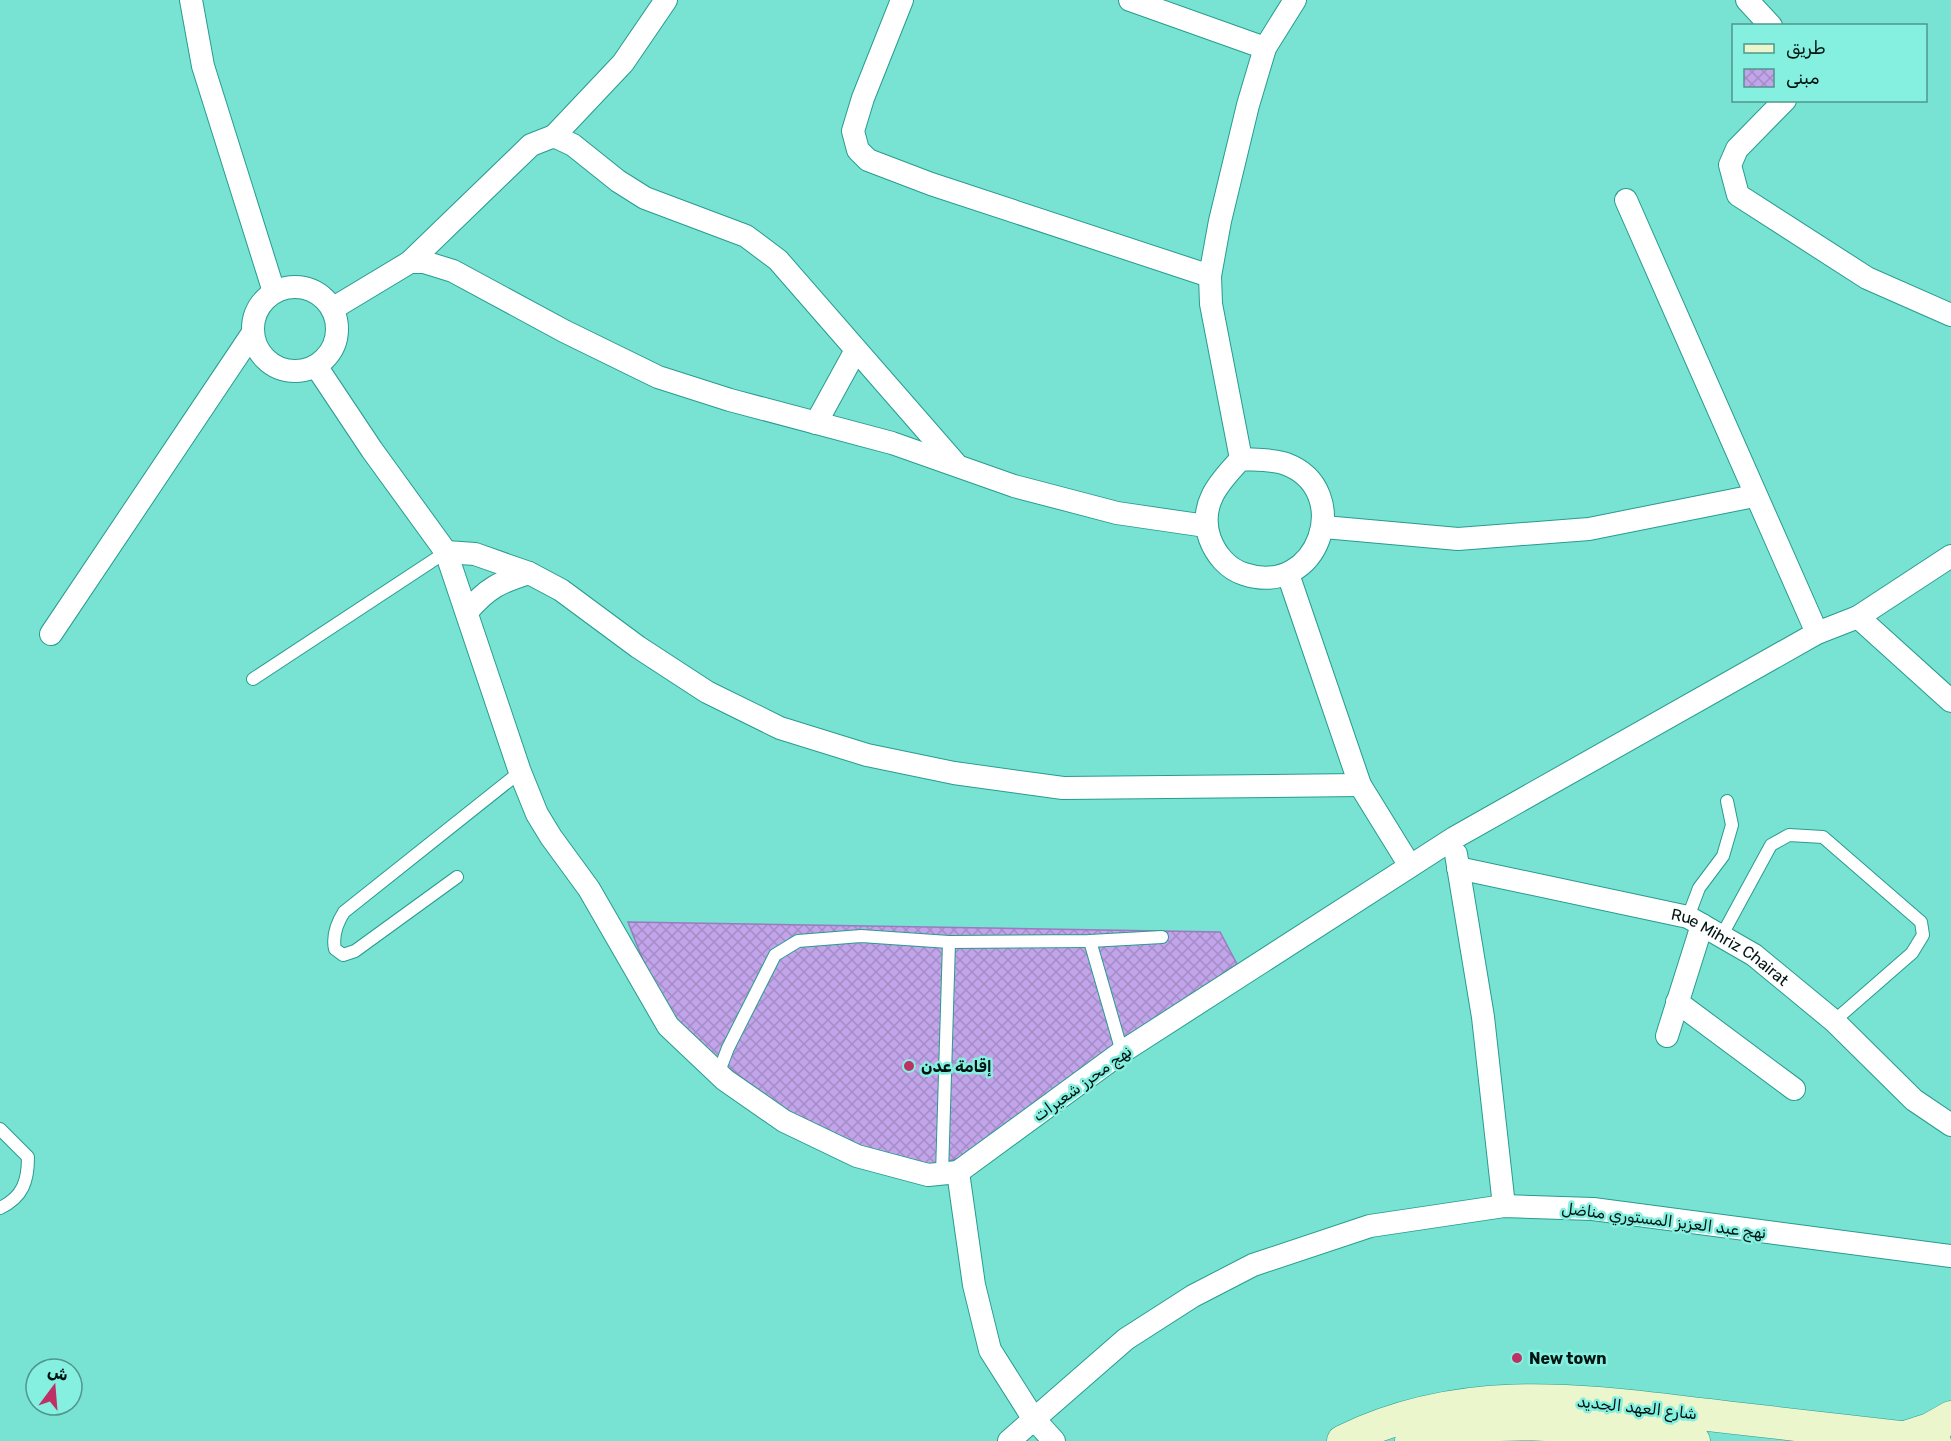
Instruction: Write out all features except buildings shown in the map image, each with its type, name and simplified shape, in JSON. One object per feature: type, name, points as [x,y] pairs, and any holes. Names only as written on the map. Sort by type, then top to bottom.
[{"type":"main road","name":"شارع العهد الجديد","points":[[1343,1441],[1409,1417],[1503,1399],[1578,1400],[1935,1441]]},
{"type":"main road","points":[[1904,1437],[1930,1429],[1951,1418]]},
{"type":"main road","name":"شارع العهد الجديد","points":[[1411,1441],[1494,1426],[1574,1426],[1694,1441]]},
{"type":"street","points":[[191,0],[203,66],[274,292]]},
{"type":"street","points":[[332,309],[410,262],[531,145],[554,136],[623,63],[666,0]]},
{"type":"street","points":[[902,0],[863,98],[853,132],[858,150],[868,160],[931,184],[1210,276]]},
{"type":"street","points":[[1130,0],[1265,48]]},
{"type":"street","points":[[1241,459],[1211,304],[1210,276],[1220,220],[1265,48],[1295,0]]},
{"type":"street","points":[[1747,0],[1770,24]]},
{"type":"street","points":[[1783,102],[1737,149],[1730,165],[1738,195],[1868,278],[1951,315]]},
{"type":"street","points":[[554,136],[573,145],[618,181],[645,198],[746,236],[778,260],[957,465]]},
{"type":"street","points":[[1626,200],[1817,633]]},
{"type":"street","points":[[410,262],[424,262],[453,271],[564,331],[658,376],[892,443],[1014,486],[1117,513],[1206,526]]},
{"type":"street","points":[[290,287],[306,288],[321,296],[332,309],[337,324],[336,341],[328,355],[316,366],[300,372],[284,370],[268,363],[257,350],[252,334],[254,318],[261,303],[274,292],[290,287]]},
{"type":"street","points":[[51,634],[252,334]]},
{"type":"street","points":[[816,423],[856,350]]},
{"type":"street","points":[[316,366],[372,450],[446,552],[520,772],[550,837],[589,889],[668,1026],[718,1074],[784,1121],[857,1156],[928,1175],[950,1173],[990,1350],[1033,1418],[1054,1441]]},
{"type":"street","points":[[1241,459],[1287,464],[1308,479],[1321,501],[1324,527],[1318,547],[1305,563],[1288,574],[1271,578],[1254,578],[1238,572],[1224,562],[1214,549],[1206,526],[1207,508],[1217,484],[1241,459]]},
{"type":"street","points":[[1324,527],[1458,539],[1589,529],[1755,496]]},
{"type":"street","points":[[446,552],[475,554],[529,573],[561,590],[638,647],[707,692],[780,728],[867,755],[954,774],[1063,788],[1360,785]]},
{"type":"street","name":"نهج محرز شعيرات","points":[[950,1173],[1122,1052],[1454,838],[1817,633],[1858,616],[1951,556]]},
{"type":"street","points":[[467,612],[481,595],[500,582],[529,573]]},
{"type":"street","points":[[1288,574],[1360,785],[1410,866]]},
{"type":"street","points":[[1858,616],[1951,701]]},
{"type":"street","points":[[1454,838],[1484,1017],[1504,1206]]},
{"type":"street","name":"Rue Mihriz Chairat","points":[[1458,868],[1695,921],[1722,935],[1754,955],[1834,1021],[1914,1100],[1951,1125]]},
{"type":"street","points":[[1667,1036],[1695,921]]},
{"type":"street","points":[[1677,1002],[1794,1089]]},
{"type":"street","name":"نهج عبد العزيز المستوري مناضل","points":[[1009,1441],[1126,1339],[1193,1296],[1253,1265],[1370,1226],[1504,1206],[1593,1209],[1951,1256]]},
{"type":"lane","points":[[254,679],[446,552]]},
{"type":"lane","points":[[457,877],[355,951],[343,955],[335,949],[333,941],[337,923],[344,912],[520,772]]},
{"type":"lane","points":[[1695,921],[1700,888],[1723,856],[1732,825],[1727,801]]},
{"type":"lane","points":[[1722,935],[1771,845],[1789,834],[1823,837],[1921,922],[1923,935],[1912,953],[1834,1021]]},
{"type":"lane","points":[[718,1074],[728,1048],[775,955],[798,940],[861,936],[949,942],[1090,941],[1162,937]]},
{"type":"lane","points":[[1090,941],[1122,1052]]},
{"type":"lane","points":[[949,942],[950,1173]]},
{"type":"lane","points":[[0,1129],[28,1157],[28,1178],[12,1202],[0,1208]]},
{"type":"place","name":"إقامة عدن","points":[[909,1066]]},
{"type":"place","name":"New town","points":[[1517,1358]]}]
